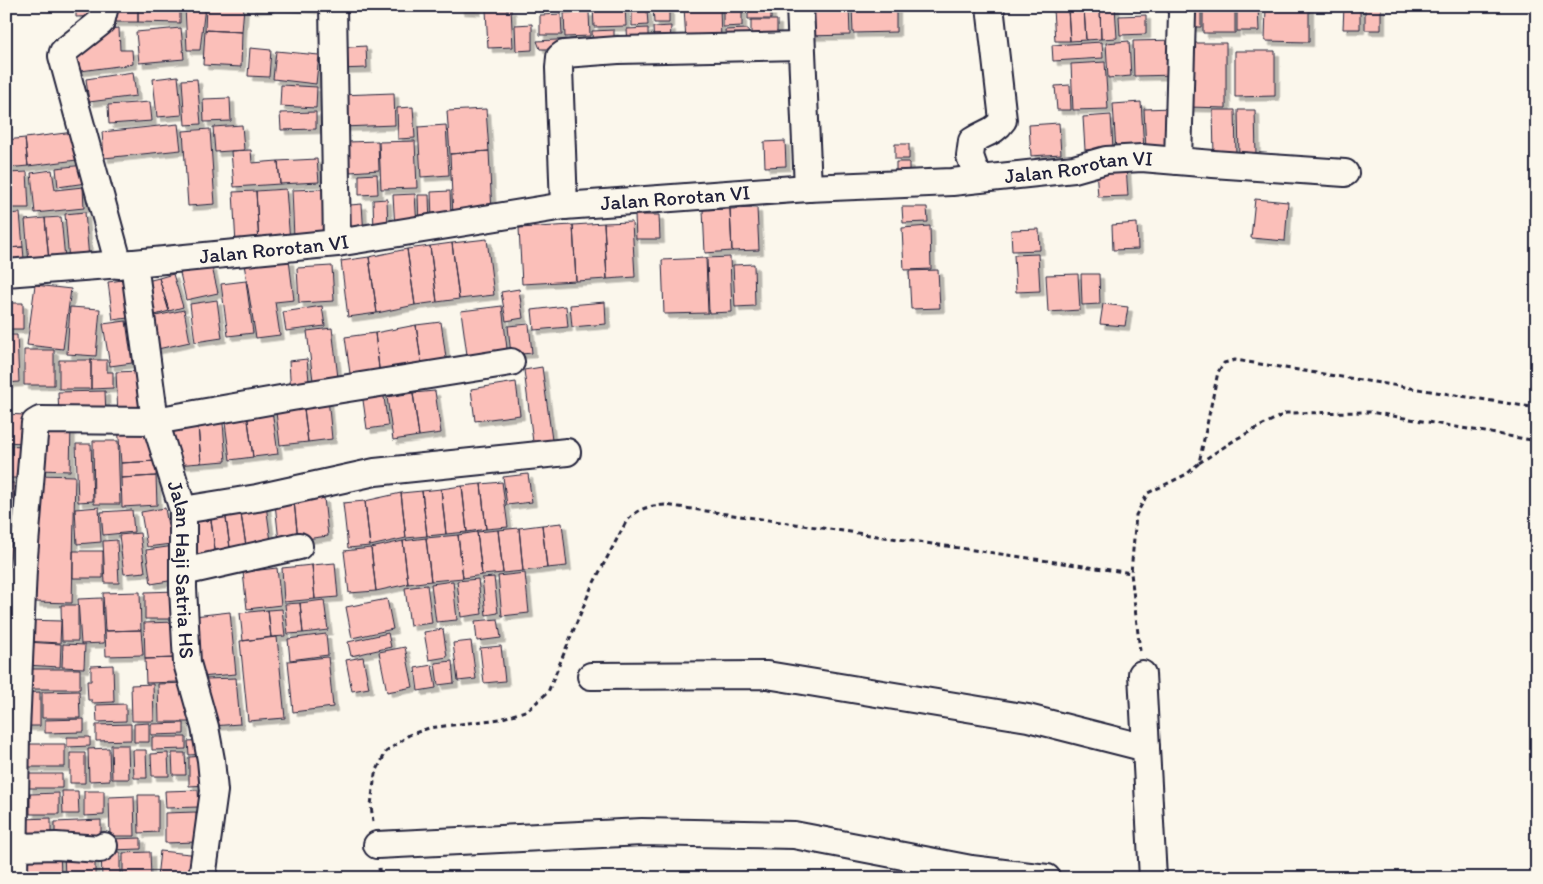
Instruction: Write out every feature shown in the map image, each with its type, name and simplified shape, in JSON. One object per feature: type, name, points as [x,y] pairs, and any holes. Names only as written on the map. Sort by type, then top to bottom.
[{"type":"street","name":"Jalan Haji Satria HS","points":[[105,6],[102,22],[63,52],[62,56],[126,264],[155,421],[183,510],[183,572],[187,663],[205,728],[214,791],[202,878]]},
{"type":"street","points":[[333,6],[338,243]]},
{"type":"street","points":[[800,6],[800,46],[808,188]]},
{"type":"street","points":[[978,179],[970,156],[972,141],[997,129],[1004,120],[990,6]]},
{"type":"street","points":[[1178,161],[1182,13]]},
{"type":"street","points":[[564,206],[558,68],[560,56],[564,54],[618,50],[800,46]]},
{"type":"street","name":"Jalan Rorotan VI","points":[[6,273],[126,264],[338,243],[564,206],[808,188],[978,179],[1074,169],[1106,160],[1142,158],[1345,173]]},
{"type":"street","points":[[14,878],[16,730],[23,569],[35,423],[40,420],[155,421],[511,362]]},
{"type":"street","points":[[183,510],[257,498],[375,472],[567,452]]},
{"type":"street","points":[[183,572],[299,546]]},
{"type":"street","points":[[1142,674],[1152,878]]},
{"type":"street","points":[[590,676],[767,675],[1028,718],[1146,748]]},
{"type":"street","points":[[377,845],[642,832],[794,835],[971,869],[1047,878]]},
{"type":"street","points":[[15,847],[56,846],[100,849],[104,846]]},
{"type":"path","points":[[1199,463],[1218,372],[1224,363],[1235,360],[1537,408]]},
{"type":"path","points":[[1142,674],[1131,573],[1136,515],[1148,493],[1187,474],[1199,463],[1238,438],[1286,413],[1370,412],[1537,441]]},
{"type":"path","points":[[380,878],[371,805],[375,774],[386,752],[409,735],[429,728],[500,719],[528,710],[548,692],[591,588],[626,522],[634,513],[649,506],[666,505],[1131,573]]},
{"type":"building","points":[[76,6],[101,6],[101,16],[76,17]]},
{"type":"building","points":[[112,6],[138,6],[138,22],[112,22]]},
{"type":"building","points":[[138,6],[180,6],[180,23],[138,22]]},
{"type":"building","points":[[185,6],[205,6],[200,50],[187,50]]},
{"type":"building","points":[[206,6],[244,6],[242,32],[205,30]]},
{"type":"building","points":[[250,6],[269,6],[269,8],[250,9]]},
{"type":"building","points":[[274,6],[313,6],[313,9]]},
{"type":"building","points":[[460,6],[477,6],[476,11],[460,10]]},
{"type":"building","points":[[555,6],[589,6],[589,7],[555,8]]},
{"type":"building","points":[[593,6],[625,6],[626,26],[594,27]]},
{"type":"building","points":[[653,6],[669,6],[669,23],[654,23]]},
{"type":"building","points":[[684,6],[720,6],[721,41],[686,43]]},
{"type":"building","points":[[723,6],[742,6],[742,26],[723,27]]},
{"type":"building","points":[[748,6],[771,6],[771,19],[748,19]]},
{"type":"building","points":[[805,6],[849,6],[850,35],[806,36]]},
{"type":"building","points":[[852,6],[896,6],[896,32],[853,33]]},
{"type":"building","points":[[1115,6],[1117,38],[1101,39],[1100,7]]},
{"type":"building","points":[[1185,6],[1201,6],[1201,27],[1186,27]]},
{"type":"building","points":[[1203,6],[1235,6],[1235,33],[1203,33]]},
{"type":"building","points":[[1237,6],[1258,6],[1259,31],[1237,31]]},
{"type":"building","points":[[1266,6],[1309,6],[1309,42],[1265,41]]},
{"type":"building","points":[[1344,6],[1360,6],[1360,29],[1343,29]]},
{"type":"building","points":[[1365,6],[1381,6],[1381,30],[1365,30]]},
{"type":"building","points":[[1100,7],[1101,39],[1086,40],[1084,8]]},
{"type":"building","points":[[1084,8],[1086,40],[1070,41],[1068,9]]},
{"type":"building","points":[[511,9],[513,47],[488,48],[486,10]]},
{"type":"building","points":[[1053,9],[1068,9],[1070,41],[1055,41]]},
{"type":"building","points":[[647,10],[648,25],[632,26],[632,11]]},
{"type":"building","points":[[589,12],[590,36],[565,37],[564,13]]},
{"type":"building","points":[[561,14],[562,35],[540,35],[540,15]]},
{"type":"building","points":[[1146,15],[1146,34],[1120,35],[1119,16]]},
{"type":"building","points":[[751,20],[777,20],[777,39],[751,39]]},
{"type":"building","points":[[532,24],[532,50],[516,51],[515,25]]},
{"type":"building","points":[[671,26],[670,42],[654,48],[653,27]]},
{"type":"building","points":[[119,28],[120,50],[132,50],[133,64],[73,72],[67,53],[97,30]]},
{"type":"building","points":[[181,28],[184,59],[139,63],[136,32]]},
{"type":"building","points":[[648,28],[648,43],[628,44],[627,29]]},
{"type":"building","points":[[748,29],[749,40],[726,40],[725,30]]},
{"type":"building","points":[[205,30],[242,32],[241,67],[203,65]]},
{"type":"building","points":[[614,30],[614,45],[593,49],[592,31]]},
{"type":"building","points":[[574,39],[573,49],[540,49],[537,41]]},
{"type":"building","points":[[1177,40],[1178,75],[1134,76],[1133,41]]},
{"type":"building","points":[[1129,41],[1131,76],[1108,78],[1106,43]]},
{"type":"building","points":[[1102,42],[1103,58],[1053,61],[1052,45]]},
{"type":"building","points":[[1188,43],[1226,43],[1226,108],[1188,107]]},
{"type":"building","points":[[366,46],[367,68],[337,69],[336,48]]},
{"type":"building","points":[[250,48],[271,50],[269,77],[248,76]]},
{"type":"building","points":[[276,51],[319,55],[316,84],[273,79]]},
{"type":"building","points":[[1235,51],[1275,51],[1275,96],[1235,97]]},
{"type":"building","points":[[1105,62],[1108,109],[1073,110],[1071,64]]},
{"type":"building","points":[[133,72],[136,96],[89,102],[86,79]]},
{"type":"building","points":[[178,76],[182,115],[157,117],[153,79]]},
{"type":"building","points":[[197,79],[201,124],[185,125],[182,80]]},
{"type":"building","points":[[281,85],[317,87],[316,108],[280,106]]},
{"type":"building","points":[[1070,85],[1071,110],[1057,110],[1055,86]]},
{"type":"building","points":[[394,93],[395,125],[341,127],[340,95]]},
{"type":"building","points":[[230,98],[231,121],[204,122],[203,99]]},
{"type":"building","points":[[150,102],[152,121],[109,124],[108,105]]},
{"type":"building","points":[[1141,102],[1144,150],[1116,151],[1113,104]]},
{"type":"building","points":[[413,107],[415,138],[398,139],[397,108]]},
{"type":"building","points":[[1173,108],[1175,149],[1146,150],[1144,109]]},
{"type":"building","points":[[486,109],[489,151],[450,154],[447,111]]},
{"type":"building","points":[[1213,110],[1235,110],[1236,156],[1214,156]]},
{"type":"building","points":[[1238,110],[1255,110],[1256,157],[1239,157]]},
{"type":"building","points":[[316,112],[316,129],[281,130],[280,113]]},
{"type":"building","points":[[1111,115],[1113,148],[1085,150],[1083,117]]},
{"type":"building","points":[[1059,123],[1061,154],[1031,156],[1029,125]]},
{"type":"building","points":[[178,124],[181,150],[104,158],[102,132]]},
{"type":"building","points":[[242,125],[244,150],[215,152],[213,127]]},
{"type":"building","points":[[446,125],[449,175],[421,177],[418,127]]},
{"type":"building","points":[[210,129],[215,204],[188,206],[183,131]]},
{"type":"building","points":[[74,132],[77,160],[28,166],[25,138]]},
{"type":"building","points":[[25,138],[28,166],[7,168],[6,140]]},
{"type":"building","points":[[378,141],[379,170],[350,172],[348,142]]},
{"type":"building","points":[[415,141],[417,188],[381,189],[379,142]]},
{"type":"building","points":[[785,141],[786,166],[765,167],[764,142]]},
{"type":"building","points":[[895,144],[909,144],[909,159],[895,159]]},
{"type":"building","points":[[251,150],[252,163],[278,161],[280,184],[234,187],[231,151]]},
{"type":"building","points":[[489,151],[492,214],[453,216],[450,154]]},
{"type":"building","points":[[317,159],[319,182],[280,184],[278,161]]},
{"type":"building","points":[[896,162],[909,162],[909,171],[896,171]]},
{"type":"building","points":[[84,165],[86,183],[58,187],[56,168]]},
{"type":"building","points":[[1126,166],[1128,196],[1098,197],[1096,168]]},
{"type":"building","points":[[52,170],[55,190],[83,187],[84,208],[35,213],[31,173]]},
{"type":"building","points":[[27,172],[29,208],[10,208],[8,173]]},
{"type":"building","points":[[6,173],[8,173],[10,208],[6,209]]},
{"type":"building","points":[[377,174],[378,194],[359,195],[359,175]]},
{"type":"building","points":[[286,189],[290,242],[259,244],[256,191]]},
{"type":"building","points":[[322,189],[324,237],[294,238],[292,190]]},
{"type":"building","points":[[256,191],[259,244],[236,245],[233,192]]},
{"type":"building","points":[[450,191],[451,219],[432,220],[431,192]]},
{"type":"building","points":[[415,194],[417,228],[395,229],[393,195]]},
{"type":"building","points":[[418,195],[429,195],[430,226],[419,226]]},
{"type":"building","points":[[387,199],[388,230],[374,231],[373,200]]},
{"type":"building","points":[[1255,199],[1288,202],[1285,241],[1251,238]]},
{"type":"building","points":[[362,204],[364,236],[340,237],[338,206]]},
{"type":"building","points":[[902,207],[927,207],[928,222],[903,223]]},
{"type":"building","points":[[757,208],[759,250],[732,251],[730,209]]},
{"type":"building","points":[[730,209],[732,251],[705,253],[703,210]]},
{"type":"building","points":[[85,212],[89,259],[69,261],[65,214]]},
{"type":"building","points":[[20,213],[23,247],[6,248],[6,214]]},
{"type":"building","points":[[635,215],[659,215],[660,239],[636,239]]},
{"type":"building","points":[[61,217],[65,259],[49,261],[45,218]]},
{"type":"building","points":[[45,218],[49,261],[29,263],[25,220]]},
{"type":"building","points":[[632,222],[635,277],[607,279],[604,223]]},
{"type":"building","points":[[604,223],[607,279],[576,281],[573,225]]},
{"type":"building","points":[[1137,223],[1138,249],[1113,250],[1112,225]]},
{"type":"building","points":[[573,225],[576,281],[522,284],[519,228]]},
{"type":"building","points":[[930,226],[931,269],[904,270],[902,228]]},
{"type":"building","points":[[1039,229],[1040,250],[1012,251],[1011,230]]},
{"type":"building","points":[[487,239],[494,295],[459,299],[452,243]]},
{"type":"building","points":[[452,243],[459,299],[437,302],[430,246]]},
{"type":"building","points":[[430,246],[437,302],[415,305],[407,249]]},
{"type":"building","points":[[23,247],[25,270],[6,271],[6,248]]},
{"type":"building","points":[[407,249],[415,305],[377,313],[369,257]]},
{"type":"building","points":[[1038,254],[1040,291],[1016,292],[1014,255]]},
{"type":"building","points":[[369,257],[377,313],[348,317],[341,261]]},
{"type":"building","points":[[730,257],[732,312],[709,313],[707,258]]},
{"type":"building","points":[[706,258],[708,313],[664,314],[662,260]]},
{"type":"building","points":[[289,260],[294,300],[275,302],[280,335],[256,338],[244,264]]},
{"type":"building","points":[[754,264],[755,306],[735,307],[733,265]]},
{"type":"building","points":[[332,266],[334,301],[299,303],[297,268]]},
{"type":"building","points":[[212,267],[218,293],[186,300],[180,273]]},
{"type":"building","points":[[938,270],[940,308],[911,309],[909,271]]},
{"type":"building","points":[[173,274],[183,307],[169,311],[159,278]]},
{"type":"building","points":[[1078,274],[1080,310],[1048,312],[1046,275]]},
{"type":"building","points":[[1081,274],[1099,274],[1100,304],[1082,305]]},
{"type":"building","points":[[159,278],[169,311],[148,317],[139,283]]},
{"type":"building","points":[[130,279],[135,317],[113,320],[108,282]]},
{"type":"building","points":[[246,281],[253,333],[228,336],[221,284]]},
{"type":"building","points":[[35,285],[71,289],[63,349],[27,345]]},
{"type":"building","points":[[519,289],[523,318],[506,321],[501,292]]},
{"type":"building","points":[[217,300],[222,338],[195,342],[190,304]]},
{"type":"building","points":[[605,302],[606,324],[572,327],[570,305]]},
{"type":"building","points":[[6,303],[23,303],[23,329],[6,329]]},
{"type":"building","points":[[1103,304],[1128,307],[1125,326],[1100,324]]},
{"type":"building","points":[[322,306],[325,326],[286,331],[283,312]]},
{"type":"building","points":[[502,306],[508,357],[468,362],[461,311]]},
{"type":"building","points":[[566,306],[568,327],[534,330],[532,310]]},
{"type":"building","points":[[70,307],[100,309],[96,356],[67,354]]},
{"type":"building","points":[[184,310],[190,342],[153,350],[146,318]]},
{"type":"building","points":[[126,321],[132,363],[110,366],[103,324]]},
{"type":"building","points":[[441,322],[447,365],[422,368],[416,325]]},
{"type":"building","points":[[529,324],[532,353],[511,355],[508,326]]},
{"type":"building","points":[[416,325],[422,368],[380,377],[375,333]]},
{"type":"building","points":[[332,328],[339,386],[314,389],[307,331]]},
{"type":"building","points":[[375,333],[380,377],[351,381],[345,337]]},
{"type":"building","points":[[6,335],[17,335],[19,382],[6,383]]},
{"type":"building","points":[[24,350],[54,350],[54,385],[24,385]]},
{"type":"building","points":[[307,359],[310,392],[291,394],[289,361]]},
{"type":"building","points":[[59,360],[91,360],[91,389],[59,389]]},
{"type":"building","points":[[91,360],[107,360],[107,372],[113,372],[113,388],[91,389]]},
{"type":"building","points":[[542,367],[552,440],[533,442],[524,370]]},
{"type":"building","points":[[139,371],[141,414],[118,415],[116,372]]},
{"type":"building","points":[[516,382],[520,415],[475,421],[471,389]]},
{"type":"building","points":[[383,390],[388,426],[367,429],[362,393]]},
{"type":"building","points":[[105,391],[106,416],[59,418],[58,392]]},
{"type":"building","points":[[435,391],[441,433],[419,436],[413,393]]},
{"type":"building","points":[[413,393],[419,436],[393,440],[387,397]]},
{"type":"building","points":[[328,398],[332,439],[308,442],[303,400]]},
{"type":"building","points":[[303,400],[308,442],[280,445],[275,404]]},
{"type":"building","points":[[272,410],[278,454],[253,457],[247,413]]},
{"type":"building","points":[[247,413],[253,457],[230,460],[224,415]]},
{"type":"building","points":[[6,414],[25,415],[23,443],[6,442]]},
{"type":"building","points":[[223,423],[226,461],[201,463],[198,425]]},
{"type":"building","points":[[153,424],[157,461],[121,463],[118,426]]},
{"type":"building","points":[[41,425],[71,425],[70,471],[40,470]]},
{"type":"building","points":[[198,425],[201,463],[175,465],[173,427]]},
{"type":"building","points":[[93,441],[118,441],[120,504],[94,504]]},
{"type":"building","points":[[76,444],[91,444],[93,501],[78,502]]},
{"type":"building","points":[[6,446],[21,447],[20,478],[6,478]]},
{"type":"building","points":[[157,461],[156,476],[121,478],[121,463]]},
{"type":"building","points":[[528,474],[532,502],[507,505],[503,477]]},
{"type":"building","points":[[38,475],[75,476],[72,603],[35,602]]},
{"type":"building","points":[[156,476],[157,505],[122,507],[121,478]]},
{"type":"building","points":[[502,482],[508,527],[486,529],[481,484]]},
{"type":"building","points":[[6,483],[14,483],[13,502],[6,501]]},
{"type":"building","points":[[481,484],[486,529],[467,532],[462,486]]},
{"type":"building","points":[[462,486],[467,532],[446,534],[441,489]]},
{"type":"building","points":[[441,489],[446,534],[427,536],[422,491]]},
{"type":"building","points":[[422,491],[427,536],[406,538],[401,493]]},
{"type":"building","points":[[401,493],[406,538],[370,546],[365,501]]},
{"type":"building","points":[[324,498],[328,536],[298,540],[294,501]]},
{"type":"building","points":[[294,501],[298,540],[279,542],[275,503]]},
{"type":"building","points":[[365,501],[370,546],[348,548],[343,503]]},
{"type":"building","points":[[266,505],[272,549],[247,552],[240,508]]},
{"type":"building","points":[[99,507],[101,542],[77,544],[75,509]]},
{"type":"building","points":[[12,508],[11,536],[6,536],[6,509]]},
{"type":"building","points":[[165,508],[171,544],[147,547],[141,512]]},
{"type":"building","points":[[240,508],[247,552],[231,555],[225,511]]},
{"type":"building","points":[[132,510],[134,532],[103,535],[101,512]]},
{"type":"building","points":[[225,511],[231,555],[216,557],[210,513]]},
{"type":"building","points":[[210,513],[216,557],[197,559],[190,515]]},
{"type":"building","points":[[562,523],[567,566],[547,568],[542,525]]},
{"type":"building","points":[[542,525],[547,568],[523,571],[519,528]]},
{"type":"building","points":[[519,528],[523,571],[503,573],[498,530]]},
{"type":"building","points":[[498,530],[503,573],[482,575],[477,532]]},
{"type":"building","points":[[477,532],[482,575],[463,578],[458,535]]},
{"type":"building","points":[[140,533],[145,572],[124,574],[119,535]]},
{"type":"building","points":[[458,535],[463,578],[431,581],[426,538]]},
{"type":"building","points":[[426,538],[431,581],[408,584],[403,541]]},
{"type":"building","points":[[6,540],[13,540],[13,565],[6,565]]},
{"type":"building","points":[[117,540],[119,583],[105,583],[103,541]]},
{"type":"building","points":[[403,541],[408,584],[376,591],[371,548]]},
{"type":"building","points":[[174,546],[180,579],[151,584],[146,550]]},
{"type":"building","points":[[371,548],[376,591],[349,593],[344,551]]},
{"type":"building","points":[[73,551],[103,551],[103,578],[73,578]]},
{"type":"building","points":[[335,563],[338,597],[315,599],[312,565]]},
{"type":"building","points":[[6,565],[13,565],[13,582],[6,582]]},
{"type":"building","points":[[312,565],[315,599],[284,602],[282,568]]},
{"type":"building","points":[[277,568],[281,605],[247,609],[243,572]]},
{"type":"building","points":[[525,573],[529,613],[502,616],[498,576]]},
{"type":"building","points":[[494,577],[498,613],[486,615],[482,578]]},
{"type":"building","points":[[478,579],[482,614],[461,617],[457,581]]},
{"type":"building","points":[[453,581],[457,620],[436,622],[431,584]]},
{"type":"building","points":[[427,585],[432,623],[410,626],[405,588]]},
{"type":"building","points":[[6,588],[12,589],[10,622],[6,622]]},
{"type":"building","points":[[177,591],[177,619],[145,619],[145,592]]},
{"type":"building","points":[[140,592],[141,630],[105,631],[103,593]]},
{"type":"building","points":[[102,598],[104,643],[81,644],[78,599]]},
{"type":"building","points":[[387,599],[393,629],[352,638],[346,607]]},
{"type":"building","points":[[324,600],[328,630],[303,633],[300,603]]},
{"type":"building","points":[[300,603],[303,633],[288,634],[285,604]]},
{"type":"building","points":[[61,605],[78,605],[78,641],[62,641]]},
{"type":"building","points":[[282,609],[285,636],[271,637],[268,610]]},
{"type":"building","points":[[268,610],[271,637],[243,641],[240,613]]},
{"type":"building","points":[[230,612],[236,674],[200,677],[194,616]]},
{"type":"building","points":[[498,619],[501,638],[477,641],[475,621]]},
{"type":"building","points":[[24,620],[61,621],[60,643],[23,641]]},
{"type":"building","points":[[177,622],[177,658],[145,659],[144,623]]},
{"type":"building","points":[[443,629],[447,657],[429,660],[424,632]]},
{"type":"building","points":[[141,630],[143,655],[106,656],[105,631]]},
{"type":"building","points":[[388,633],[391,647],[351,656],[348,642]]},
{"type":"building","points":[[326,634],[328,655],[290,660],[288,639]]},
{"type":"building","points":[[277,637],[285,718],[248,721],[240,641]]},
{"type":"building","points":[[471,641],[476,679],[458,681],[453,643]]},
{"type":"building","points":[[25,642],[61,644],[60,667],[24,665]]},
{"type":"building","points":[[63,644],[85,645],[84,668],[62,667]]},
{"type":"building","points":[[501,646],[505,681],[484,683],[480,648]]},
{"type":"building","points":[[405,647],[413,687],[387,692],[379,652]]},
{"type":"building","points":[[328,657],[333,707],[293,712],[288,661]]},
{"type":"building","points":[[363,657],[369,688],[352,691],[346,660]]},
{"type":"building","points":[[177,658],[178,682],[146,683],[145,659]]},
{"type":"building","points":[[452,661],[454,683],[438,685],[435,663]]},
{"type":"building","points":[[113,665],[114,702],[92,703],[92,700],[88,700],[87,681],[91,681],[91,666]]},
{"type":"building","points":[[432,665],[436,688],[418,691],[415,668]]},
{"type":"building","points":[[23,669],[80,669],[80,689],[23,689]]},
{"type":"building","points":[[236,678],[240,724],[211,726],[206,679]]},
{"type":"building","points":[[188,683],[189,722],[159,722],[158,684]]},
{"type":"building","points":[[153,684],[154,721],[132,721],[131,685]]},
{"type":"building","points":[[79,691],[80,718],[42,718],[42,692]]},
{"type":"building","points":[[40,692],[40,726],[22,726],[20,693]]},
{"type":"building","points":[[126,704],[126,721],[97,722],[96,705]]},
{"type":"building","points":[[84,719],[84,732],[45,733],[45,720]]},
{"type":"building","points":[[149,723],[149,742],[134,742],[134,724]]},
{"type":"building","points":[[184,723],[184,734],[151,735],[151,724]]},
{"type":"building","points":[[131,724],[131,740],[96,741],[96,725]]},
{"type":"building","points":[[67,737],[90,737],[90,746],[67,747]]},
{"type":"building","points":[[152,737],[186,737],[186,749],[152,750]]},
{"type":"building","points":[[205,740],[206,754],[189,755],[188,741]]},
{"type":"building","points":[[24,744],[65,744],[65,767],[24,767]]},
{"type":"building","points":[[111,745],[128,745],[129,779],[112,779]]},
{"type":"building","points":[[109,748],[110,780],[89,781],[88,749]]},
{"type":"building","points":[[133,750],[146,750],[147,778],[134,778]]},
{"type":"building","points":[[70,753],[85,753],[85,783],[70,783]]},
{"type":"building","points":[[168,753],[169,776],[152,776],[151,754]]},
{"type":"building","points":[[172,753],[185,753],[186,775],[173,775]]},
{"type":"building","points":[[208,756],[209,785],[189,786],[189,757]]},
{"type":"building","points":[[28,774],[62,774],[62,788],[28,788]]},
{"type":"building","points":[[198,790],[199,807],[166,808],[165,791]]},
{"type":"building","points":[[62,791],[78,791],[79,814],[63,814]]},
{"type":"building","points":[[84,791],[104,791],[104,815],[84,816]]},
{"type":"building","points":[[59,793],[59,814],[30,814],[30,794]]},
{"type":"building","points":[[138,795],[158,795],[158,832],[139,833]]},
{"type":"building","points":[[134,796],[135,836],[110,836],[109,797]]},
{"type":"building","points":[[196,812],[197,842],[165,843],[165,813]]},
{"type":"building","points":[[51,818],[51,845],[23,846],[22,819]]},
{"type":"building","points":[[101,820],[101,844],[55,845],[55,822]]},
{"type":"building","points":[[141,838],[141,849],[111,850],[111,839]]},
{"type":"building","points":[[60,848],[61,878],[24,878],[23,849]]},
{"type":"building","points":[[95,850],[95,878],[65,878],[64,851]]},
{"type":"building","points":[[160,851],[200,855],[197,878],[157,878]]},
{"type":"building","points":[[101,852],[120,852],[120,878],[102,878]]},
{"type":"building","points":[[150,852],[151,878],[123,878],[123,853]]}]
